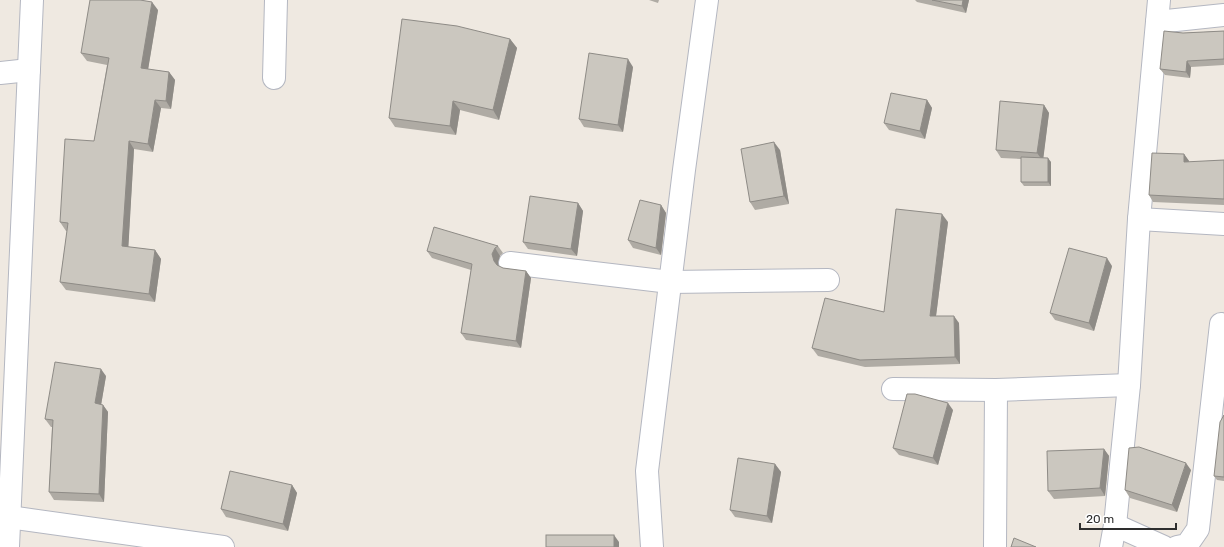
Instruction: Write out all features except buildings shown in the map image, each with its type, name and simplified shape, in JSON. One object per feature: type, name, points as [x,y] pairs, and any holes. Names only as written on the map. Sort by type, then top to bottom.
[{"type":"street","points":[[8,547],[32,0]]},
{"type":"street","points":[[274,78],[276,0]]},
{"type":"street","points":[[652,547],[647,471],[707,0]]},
{"type":"street","points":[[1112,547],[1129,385],[1139,219],[1158,0]]},
{"type":"street","points":[[1157,22],[1224,15]]},
{"type":"street","points":[[0,73],[29,70]]},
{"type":"street","points":[[1139,219],[1224,224]]},
{"type":"street","points":[[510,264],[670,282],[828,280]]},
{"type":"street","points":[[1177,547],[1187,545],[1198,529],[1221,324]]},
{"type":"street","points":[[893,389],[996,390],[1129,385]]},
{"type":"street","points":[[995,547],[996,390]]},
{"type":"street","points":[[9,518],[223,547]]},
{"type":"street","points":[[1115,525],[1164,547]]}]
